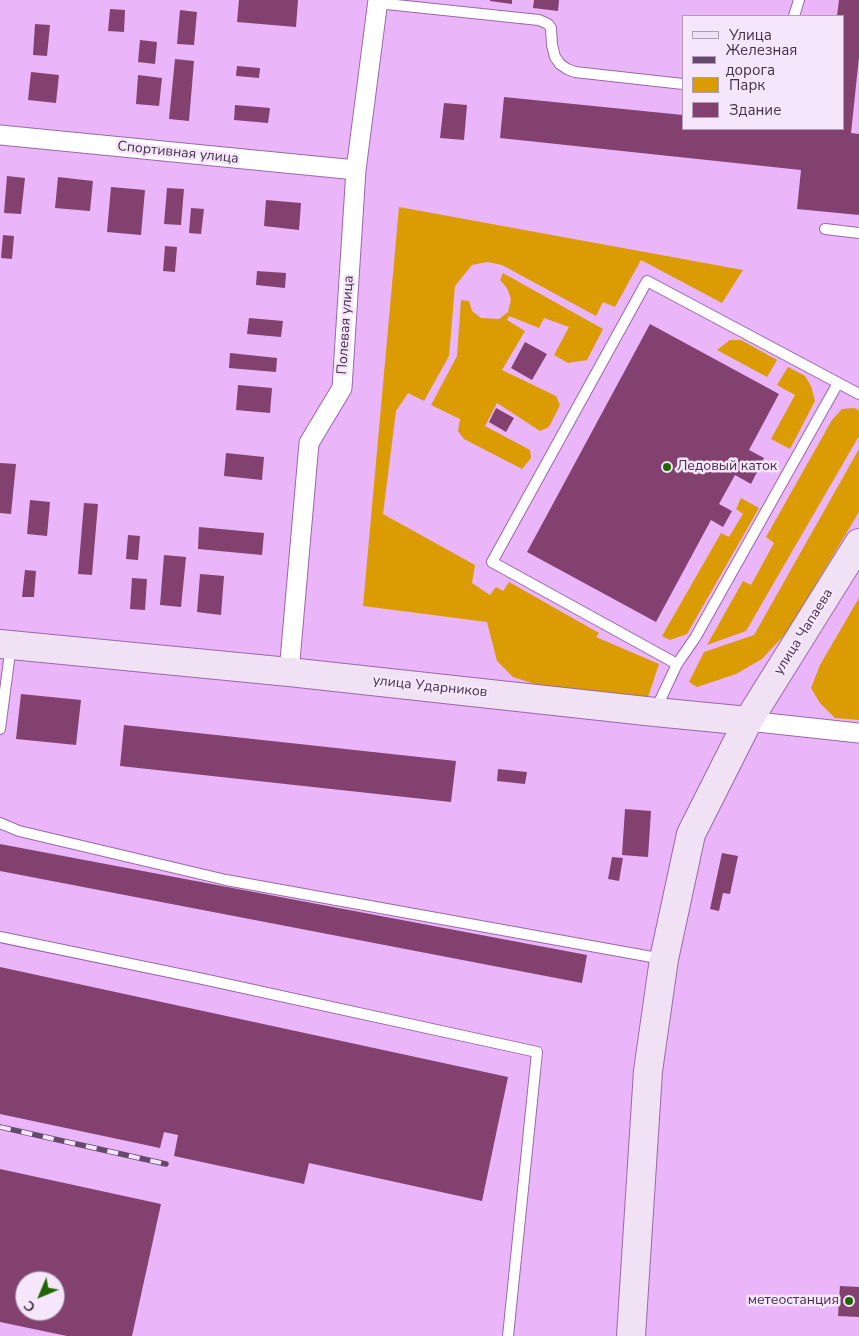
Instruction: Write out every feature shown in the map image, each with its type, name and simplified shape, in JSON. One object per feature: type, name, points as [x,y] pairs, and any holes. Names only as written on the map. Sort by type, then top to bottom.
[{"type":"main road","name":"улица Чапаева","points":[[631,1336],[648,1071],[664,959],[691,834],[748,721],[859,543]]},
{"type":"main road","name":"улица Ударников","points":[[6,645],[289,672],[748,721]]},
{"type":"street","name":"Полевая улица","points":[[289,672],[310,442],[342,388],[356,170],[378,1]]},
{"type":"street","name":"Спортивная улица","points":[[0,136],[356,170]]},
{"type":"street","name":"улица Ударников","points":[[748,721],[859,733]]},
{"type":"lane","points":[[794,15],[799,0]]},
{"type":"lane","points":[[378,1],[539,20],[552,28],[552,45],[555,56],[567,70],[682,84]]},
{"type":"lane","points":[[825,229],[859,233]]},
{"type":"lane","points":[[677,664],[492,562],[647,281],[859,394]]},
{"type":"lane","points":[[655,712],[677,664],[694,638],[838,383]]},
{"type":"lane","points":[[0,729],[6,645]]},
{"type":"lane","points":[[0,823],[19,832],[226,880],[664,959]]},
{"type":"lane","points":[[0,937],[536,1052],[508,1336]]},
{"type":"green space","points":[[399,207],[743,270],[722,303],[641,260],[615,307],[603,302],[596,316],[502,265],[487,262],[472,265],[455,286],[449,356],[424,401],[408,393],[396,411],[383,514],[475,565],[472,583],[490,595],[496,587],[503,591],[509,582],[599,633],[596,637],[659,664],[648,697],[538,685],[513,677],[497,661],[487,622],[363,606]]},
{"type":"green space","points":[[503,273],[603,329],[587,360],[568,363],[554,355],[569,327],[544,318],[539,328],[509,316],[507,320],[525,331],[502,370],[556,396],[560,405],[549,427],[540,431],[497,403],[485,426],[530,450],[531,458],[522,469],[464,439],[458,431],[460,419],[431,405],[457,356],[461,300],[469,301],[472,311],[481,318],[499,319],[508,312],[511,299],[507,288],[500,280]]},
{"type":"green space","points":[[730,340],[741,340],[777,360],[767,377],[717,350]]},
{"type":"green space","points":[[788,367],[805,376],[811,386],[815,401],[790,449],[771,439],[795,395],[777,385]]},
{"type":"green space","points":[[854,408],[859,410],[859,436],[746,631],[707,645],[743,581],[751,585],[774,543],[766,537],[832,420],[842,409]]},
{"type":"green space","points":[[859,449],[859,512],[787,632],[762,659],[736,674],[697,687],[689,682],[704,652],[754,635]]},
{"type":"green space","points":[[741,498],[759,508],[687,634],[670,640],[662,636],[721,533],[729,537],[743,514],[736,509]]},
{"type":"green space","points":[[859,598],[859,720],[835,718],[820,703],[811,688],[820,665]]},
{"type":"building","points":[[239,0],[298,0],[296,27],[237,22]]},
{"type":"building","points":[[512,0],[512,4],[490,1]]},
{"type":"building","points":[[534,0],[559,0],[558,11],[533,8]]},
{"type":"building","points":[[839,0],[859,0],[859,57],[851,133],[859,134],[859,215],[797,209],[801,170],[500,138],[504,97],[682,115],[682,130],[844,130],[844,15],[837,15]]},
{"type":"building","points":[[110,9],[125,10],[124,32],[108,31]]},
{"type":"building","points":[[180,10],[197,12],[194,45],[177,44]]},
{"type":"building","points":[[35,24],[50,25],[47,56],[33,55]]},
{"type":"building","points":[[140,40],[157,42],[155,64],[138,62]]},
{"type":"building","points":[[175,59],[194,61],[189,121],[169,119]]},
{"type":"building","points":[[237,66],[260,68],[259,78],[236,76]]},
{"type":"building","points":[[31,72],[59,75],[56,103],[28,100]]},
{"type":"building","points":[[138,75],[162,78],[159,106],[136,104]]},
{"type":"building","points":[[444,103],[467,105],[464,140],[440,138]]},
{"type":"building","points":[[235,105],[270,108],[268,123],[234,120]]},
{"type":"building","points":[[7,176],[25,178],[21,214],[4,213]]},
{"type":"building","points":[[58,177],[93,181],[90,211],[55,208]]},
{"type":"building","points":[[111,187],[145,190],[141,235],[107,232]]},
{"type":"building","points":[[167,188],[184,189],[181,225],[164,224]]},
{"type":"building","points":[[266,200],[301,203],[299,230],[264,226]]},
{"type":"building","points":[[191,208],[204,209],[201,234],[189,233]]},
{"type":"building","points":[[3,235],[14,236],[12,259],[1,258]]},
{"type":"building","points":[[165,246],[177,247],[175,272],[163,271]]},
{"type":"building","points":[[257,271],[286,273],[285,288],[256,285]]},
{"type":"building","points":[[249,318],[283,321],[281,337],[247,334]]},
{"type":"building","name":"Ледовый каток","points":[[650,324],[779,394],[749,450],[764,458],[751,484],[735,475],[719,504],[732,511],[723,527],[711,520],[656,622],[527,552]]},
{"type":"building","points":[[525,342],[547,354],[532,380],[511,368]]},
{"type":"building","points":[[230,353],[277,358],[276,372],[229,368]]},
{"type":"building","points":[[238,385],[272,388],[270,413],[236,410]]},
{"type":"building","points":[[496,408],[514,418],[506,432],[489,422]]},
{"type":"building","points":[[226,453],[264,457],[262,480],[224,476]]},
{"type":"building","points":[[0,463],[16,464],[11,514],[0,513]]},
{"type":"building","points":[[30,500],[50,502],[47,536],[27,534]]},
{"type":"building","points":[[84,503],[98,504],[92,575],[78,574]]},
{"type":"building","points":[[199,527],[264,533],[262,555],[198,549]]},
{"type":"building","points":[[128,535],[140,536],[138,560],[126,559]]},
{"type":"building","points":[[164,555],[186,557],[181,607],[160,605]]},
{"type":"building","points":[[25,570],[36,571],[34,597],[22,597]]},
{"type":"building","points":[[200,574],[224,576],[221,615],[197,612]]},
{"type":"building","points":[[132,578],[147,579],[145,610],[130,609]]},
{"type":"building","points":[[21,694],[81,700],[76,745],[16,739]]},
{"type":"building","points":[[124,725],[456,761],[451,802],[120,766]]},
{"type":"building","points":[[498,769],[527,772],[525,784],[497,781]]},
{"type":"building","points":[[625,809],[651,811],[648,857],[622,855]]},
{"type":"building","points":[[0,844],[587,955],[582,983],[0,871]]},
{"type":"building","points":[[722,853],[738,856],[730,894],[723,893],[719,911],[710,909]]},
{"type":"building","points":[[612,857],[623,858],[619,881],[608,879]]},
{"type":"building","points":[[0,967],[508,1077],[482,1201],[309,1163],[304,1184],[174,1156],[178,1135],[164,1132],[160,1148],[0,1114]]},
{"type":"building","points":[[0,1169],[161,1204],[132,1336],[67,1336],[0,1322]]},
{"type":"building","name":"метеостанция","points":[[840,1286],[859,1287],[859,1317],[838,1316]]},
{"type":"railway","points":[[0,1127],[166,1164]]},
{"type":"place","name":"Ледовый каток","points":[[667,467]]},
{"type":"place","name":"метеостанция","points":[[849,1301]]}]
